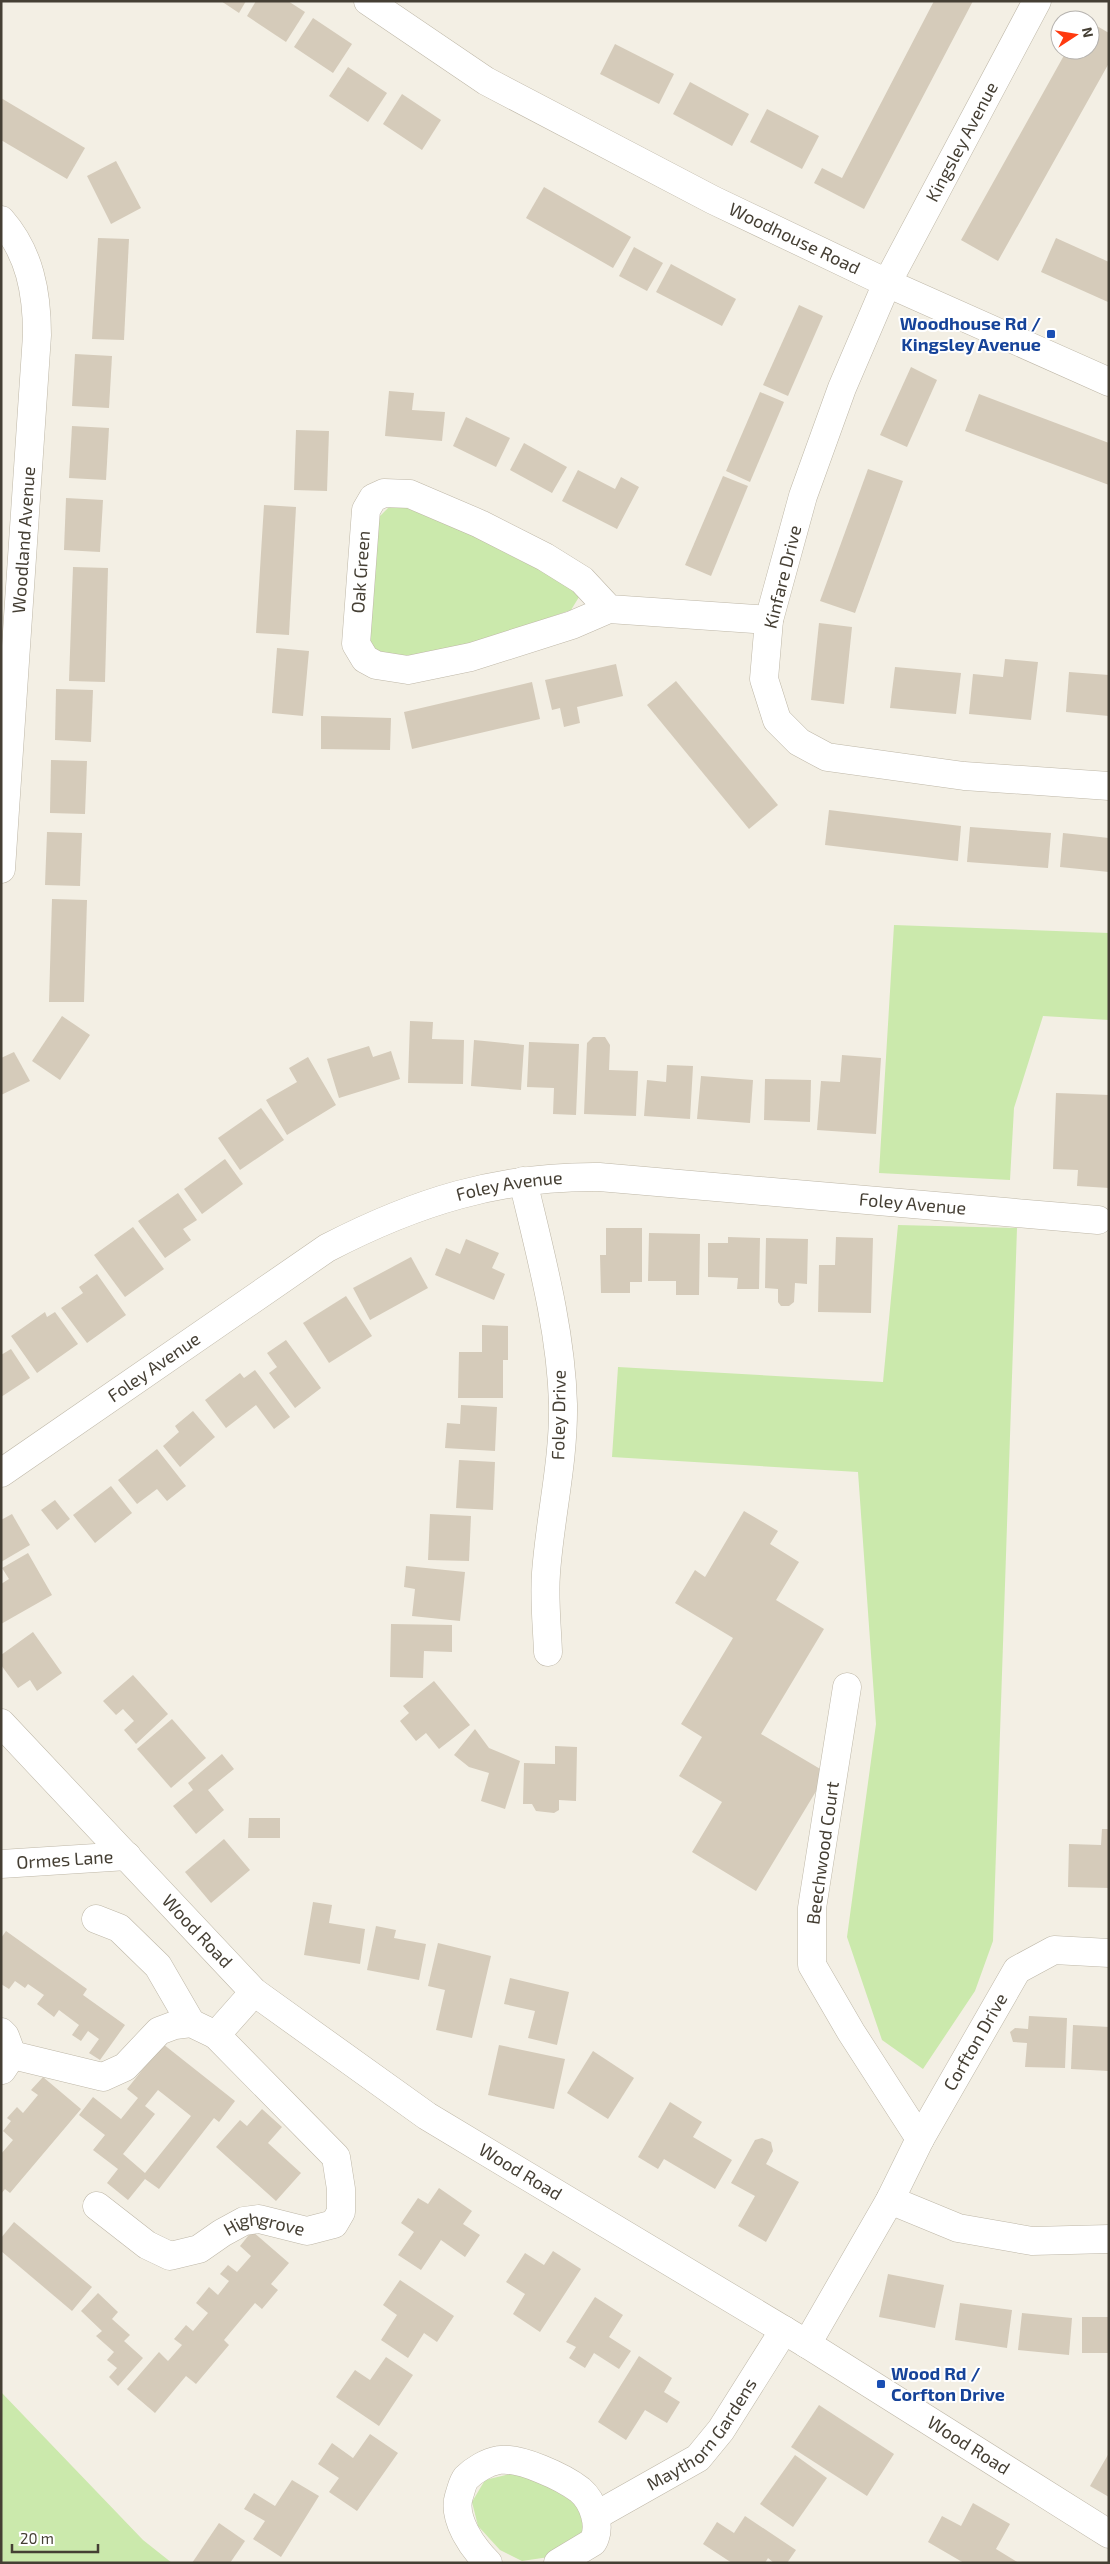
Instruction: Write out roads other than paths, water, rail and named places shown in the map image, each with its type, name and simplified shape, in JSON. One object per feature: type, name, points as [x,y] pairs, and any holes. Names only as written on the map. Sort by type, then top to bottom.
[{"type":"street","name":"Woodhouse Road","points":[[368,1],[486,81],[713,200],[887,283],[1109,382]]},
{"type":"street","name":"Kingsley Avenue","points":[[887,283],[1037,1]]},
{"type":"street","name":"Woodland Avenue","points":[[1,220],[11,231],[28,264],[37,301],[38,335],[1,868]]},
{"type":"street","name":"Kinfare Drive","points":[[887,283],[842,388],[803,496],[769,620],[764,679],[777,720],[799,742],[827,757],[964,776],[1109,786]]},
{"type":"street","name":"Oak Green","points":[[609,609],[582,580],[544,556],[480,524],[410,494],[384,493],[373,498],[366,510],[356,644],[365,659],[376,665],[408,670],[435,666],[471,657],[572,625],[609,609],[769,620]]},
{"type":"street","name":"Foley Avenue","points":[[1,1473],[327,1248],[378,1222],[470,1191],[523,1181],[560,1177],[599,1178],[1098,1220]]},
{"type":"street","name":"Foley Drive","points":[[523,1181],[538,1243],[560,1356],[563,1405],[558,1480],[546,1574],[548,1652]]},
{"type":"street","name":"Beechwood Court","points":[[847,1687],[812,1908],[812,1965],[851,2032],[920,2139]]},
{"type":"street","name":"Wood Road","points":[[1,1723],[254,1992],[427,2116],[796,2337],[1109,2534]]},
{"type":"street","name":"Ormes Lane","points":[[1,1864],[127,1856]]},
{"type":"street","points":[[5,2053],[103,2077],[125,2067],[159,2031],[174,2025],[191,2023],[158,1966],[119,1928],[96,1919]]},
{"type":"street","name":"Corfton Drive","points":[[796,2337],[890,2200],[920,2139],[1017,1970],[1054,1950],[1109,1953]]},
{"type":"street","points":[[216,2034],[254,1992]]},
{"type":"street","name":"Highgrove","points":[[97,2206],[147,2245],[170,2256],[199,2249],[244,2221],[259,2218],[307,2231],[334,2224],[341,2212],[341,2189],[336,2157],[216,2034],[191,2023]]},
{"type":"street","points":[[890,2200],[958,2228],[1032,2240],[1109,2239]]},
{"type":"street","name":"Maythorn Gardens","points":[[596,2516],[698,2458],[796,2337]]},
{"type":"street","points":[[488,2563],[467,2535],[456,2505],[465,2480],[482,2465],[499,2460],[540,2468],[581,2491],[596,2516],[596,2536],[593,2542],[558,2563]]},
{"type":"place","name":"Woodhouse Rd / Kingsley Avenue","points":[[1051,334]]},
{"type":"place","name":"Wood Rd / Corfton Drive","points":[[881,2384]]}]
